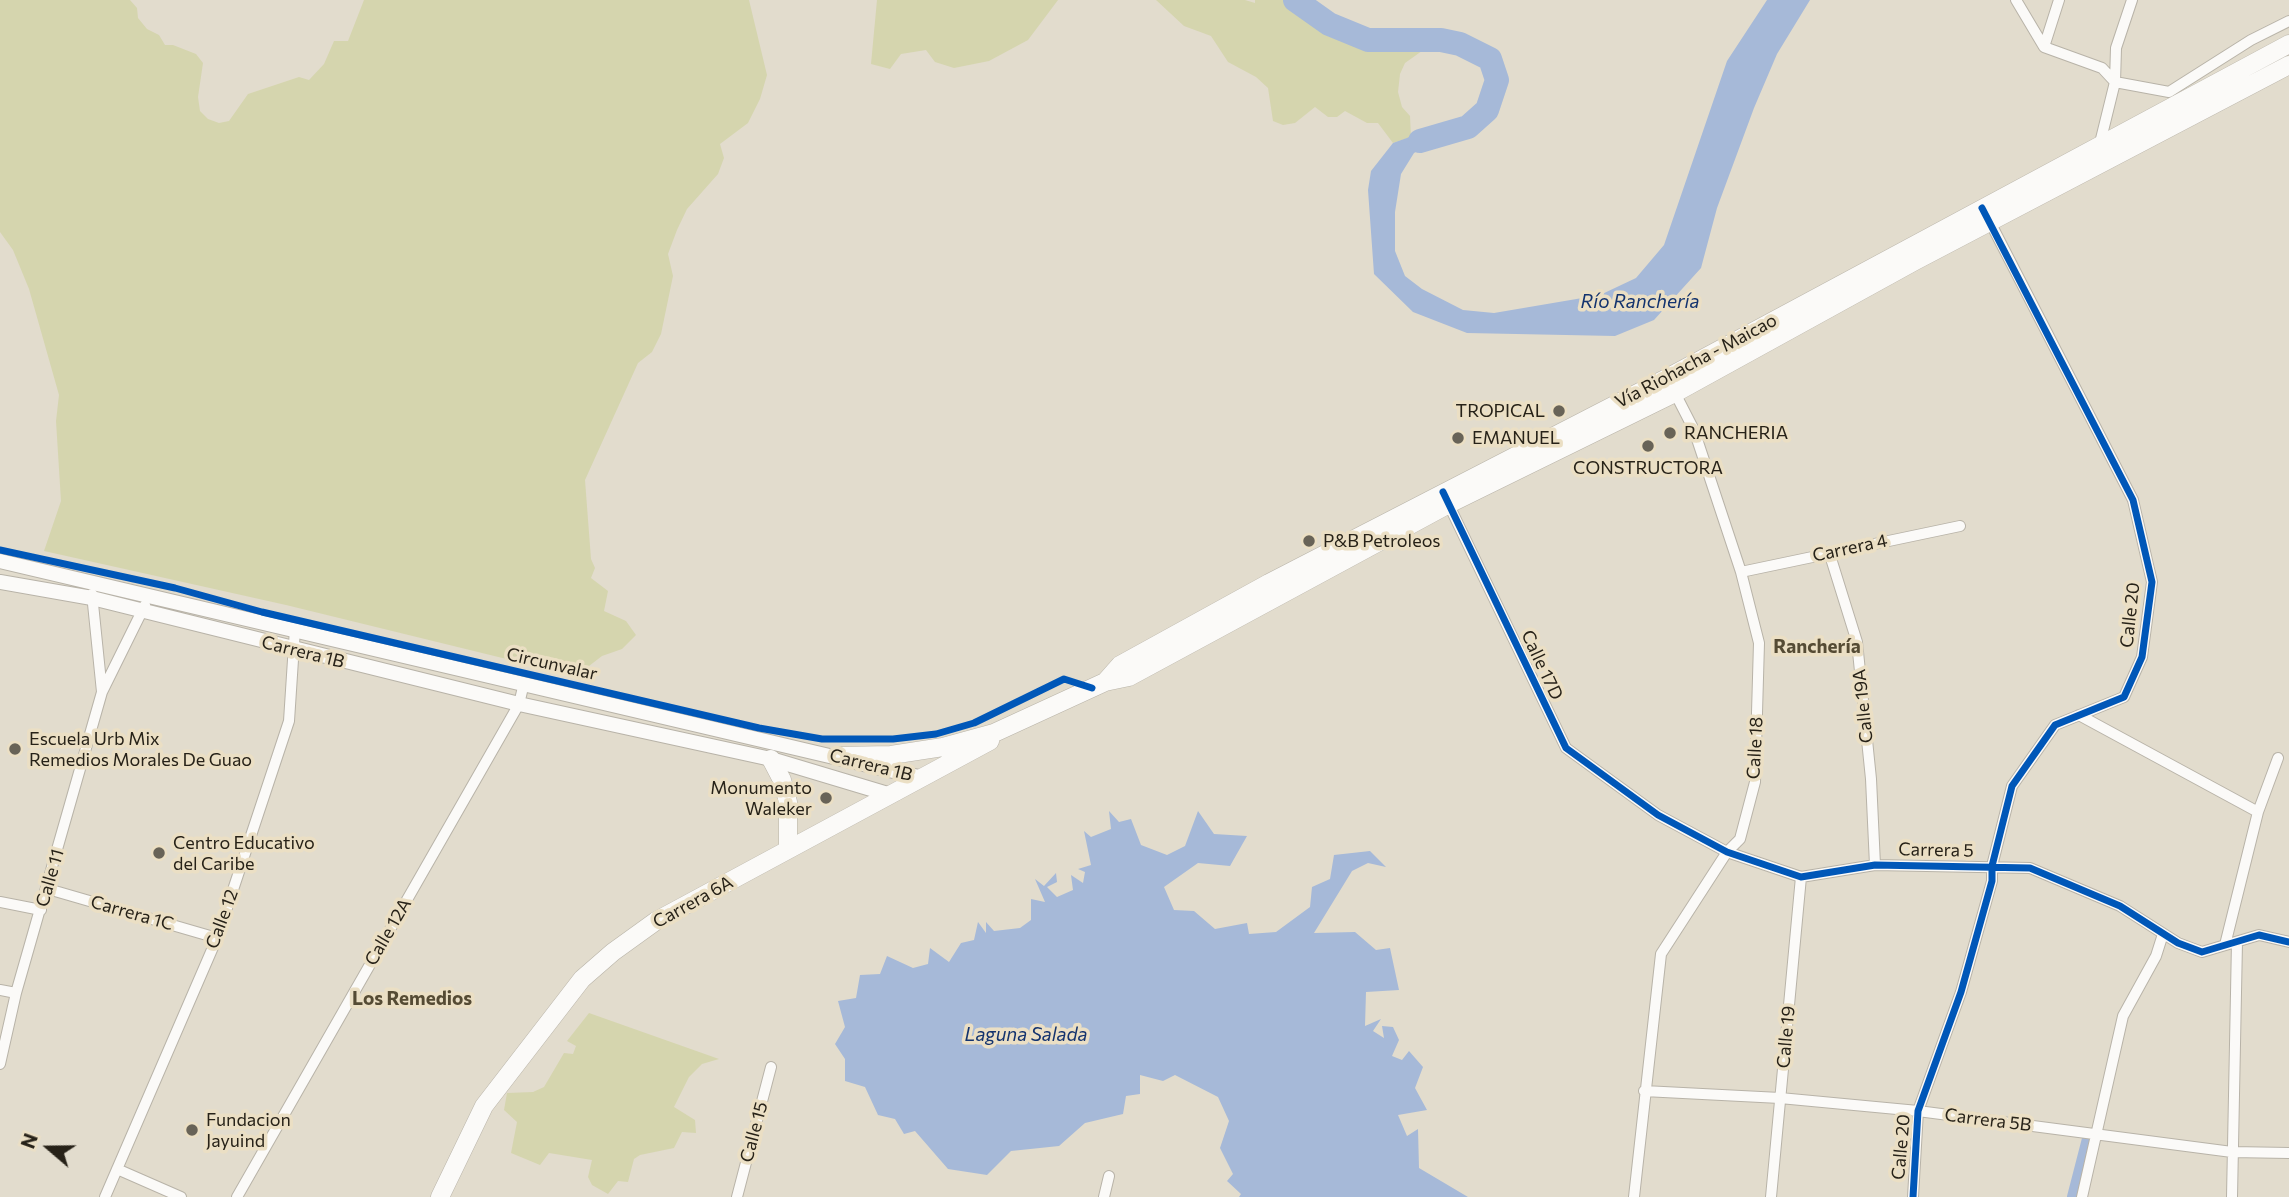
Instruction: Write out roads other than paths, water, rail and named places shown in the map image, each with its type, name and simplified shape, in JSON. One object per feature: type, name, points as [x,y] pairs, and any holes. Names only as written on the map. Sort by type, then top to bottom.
[{"type":"highway","name":"Vía Riohacha - Maicao","points":[[1986,215],[2100,142],[2288,47]]},
{"type":"highway","name":"Vía Riohacha - Maicao","points":[[1042,712],[1105,682],[1120,665],[1446,498],[1665,379],[1986,215],[2108,160],[2289,65]]},
{"type":"highway","name":"Vía Riohacha - Maicao","points":[[1446,498],[1675,393],[1911,254]]},
{"type":"highway","points":[[838,756],[891,755],[943,747],[994,733],[1042,712]]},
{"type":"highway","name":"Carrera 6A","points":[[440,1197],[484,1106],[582,979],[656,921],[1042,712]]},
{"type":"highway","points":[[771,759],[789,803],[788,849]]},
{"type":"street","points":[[2016,0],[2044,47],[2102,68],[2116,82],[2169,92],[2251,40],[2289,21]]},
{"type":"street","points":[[2044,47],[2059,0]]},
{"type":"street","points":[[2108,160],[2100,142],[2116,82],[2116,48],[2132,0]]},
{"type":"street","name":"Calle 20","points":[[1913,1197],[1918,1111],[1961,992],[1992,881],[1992,866],[2012,786],[2056,725],[2124,697],[2142,657],[2152,582],[2133,500],[1986,215]]},
{"type":"street","name":"Calle 18","points":[[1634,1197],[1661,954],[1727,852],[1740,839],[1755,782],[1759,643],[1741,572],[1694,430],[1675,393]]},
{"type":"street","name":"Calle 17D","points":[[1446,498],[1566,748],[1658,815]]},
{"type":"street","name":"Carrera 4","points":[[1741,572],[1960,526]]},
{"type":"street","name":"Calle 19A","points":[[1829,552],[1857,642],[1871,779],[1875,865]]},
{"type":"street","name":"Carrera 1B","points":[[0,561],[89,582],[145,603],[294,650],[519,704],[771,759],[891,796]]},
{"type":"street","name":"Carrera 1B","points":[[0,582],[295,629],[923,778]]},
{"type":"street","points":[[89,582],[102,692]]},
{"type":"street","points":[[102,692],[145,603]]},
{"type":"street","name":"Calle 12","points":[[105,1197],[216,938],[289,721],[295,629]]},
{"type":"street","name":"Calle 12A","points":[[237,1197],[519,704],[524,683]]},
{"type":"street","name":"Calle 11","points":[[0,1064],[16,993],[48,889],[102,692]]},
{"type":"street","points":[[2078,715],[2258,812]]},
{"type":"street","points":[[2225,945],[2258,812],[2278,758]]},
{"type":"street","name":"Carrera 5","points":[[1658,815],[1727,852],[1801,877],[1875,865],[2030,868],[2120,906],[2163,934],[2202,952],[2259,935],[2289,942]]},
{"type":"street","name":"Calle 19","points":[[1771,1197],[1801,877]]},
{"type":"street","name":"Carrera 1C","points":[[48,889],[216,938]]},
{"type":"street","points":[[0,902],[41,910]]},
{"type":"street","points":[[2082,1197],[2123,1016],[2157,956],[2163,934]]},
{"type":"street","points":[[2232,1197],[2237,942]]},
{"type":"street","points":[[0,990],[16,993]]},
{"type":"street","name":"Calle 15","points":[[737,1197],[771,1067]]},
{"type":"street","name":"Carrera 5B","points":[[1644,1091],[1780,1098],[1918,1111],[2232,1153],[2289,1153]]},
{"type":"street","points":[[117,1169],[181,1197]]},
{"type":"street","points":[[1104,1197],[1109,1175]]},
{"type":"water","name":"Río Ranchería","points":[[1767,0],[1810,0],[1777,54],[1754,108],[1717,208],[1701,268],[1654,320],[1615,336],[1467,333],[1413,312],[1374,274],[1368,190],[1371,171],[1393,143],[1426,131],[1453,134],[1414,153],[1401,174],[1395,212],[1395,251],[1405,276],[1422,289],[1463,310],[1494,313],[1600,295],[1636,278],[1664,245],[1727,61]]},
{"type":"water","name":"Laguna Salada","points":[[1109,811],[1119,822],[1131,819],[1141,845],[1167,855],[1185,846],[1198,811],[1214,834],[1247,836],[1230,866],[1198,863],[1164,887],[1174,910],[1194,911],[1215,929],[1247,923],[1249,934],[1276,932],[1310,907],[1312,887],[1330,879],[1334,855],[1370,851],[1386,867],[1368,863],[1352,871],[1314,933],[1355,932],[1376,950],[1390,948],[1399,990],[1366,992],[1365,1026],[1381,1019],[1373,1031],[1384,1038],[1382,1026],[1393,1027],[1399,1040],[1392,1056],[1402,1060],[1409,1051],[1423,1067],[1415,1088],[1427,1110],[1398,1115],[1407,1136],[1418,1129],[1419,1168],[1468,1197],[1239,1197],[1241,1194],[1227,1181],[1233,1174],[1220,1148],[1229,1121],[1218,1097],[1175,1075],[1163,1081],[1140,1075],[1140,1094],[1126,1096],[1123,1114],[1085,1123],[1059,1146],[1011,1151],[987,1175],[948,1169],[915,1131],[904,1134],[895,1119],[878,1115],[865,1087],[845,1081],[845,1059],[835,1044],[845,1027],[838,1001],[856,998],[860,975],[880,974],[887,956],[913,968],[928,964],[930,948],[949,962],[961,943],[974,940],[978,922],[986,933],[986,922],[994,931],[1020,928],[1031,920],[1031,899],[1045,902],[1035,879],[1044,886],[1056,873],[1057,882],[1047,887],[1057,897],[1073,890],[1071,875],[1083,883],[1085,872],[1078,869],[1091,865],[1084,831],[1091,837],[1111,829]]},
{"type":"waterway","name":"Río Ranchería","points":[[1295,0],[1329,24],[1368,40],[1441,40],[1460,44],[1490,59],[1497,80],[1487,110],[1468,127],[1420,141]]},
{"type":"waterway","points":[[2074,1197],[2090,1135]]},
{"type":"place","name":"TROPICAL","points":[[1559,411]]},
{"type":"place","name":"RANCHERIA","points":[[1670,433]]},
{"type":"place","name":"EMANUEL","points":[[1458,438]]},
{"type":"place","name":"CONSTRUCTORA","points":[[1648,446]]},
{"type":"place","name":"P&B Petroleos","points":[[1309,541]]},
{"type":"place","name":"Escuela Urb Mix Remedios Morales De Guao","points":[[15,749]]},
{"type":"place","name":"Monumento Waleker","points":[[826,798]]},
{"type":"place","name":"Centro Educativo del Caribe","points":[[159,853]]},
{"type":"place","name":"Fundacion Jayuind","points":[[192,1130]]},
{"type":"district","name":"Ranchería","points":[[1817,647]]},
{"type":"district","name":"Los Remedios","points":[[412,999]]}]
